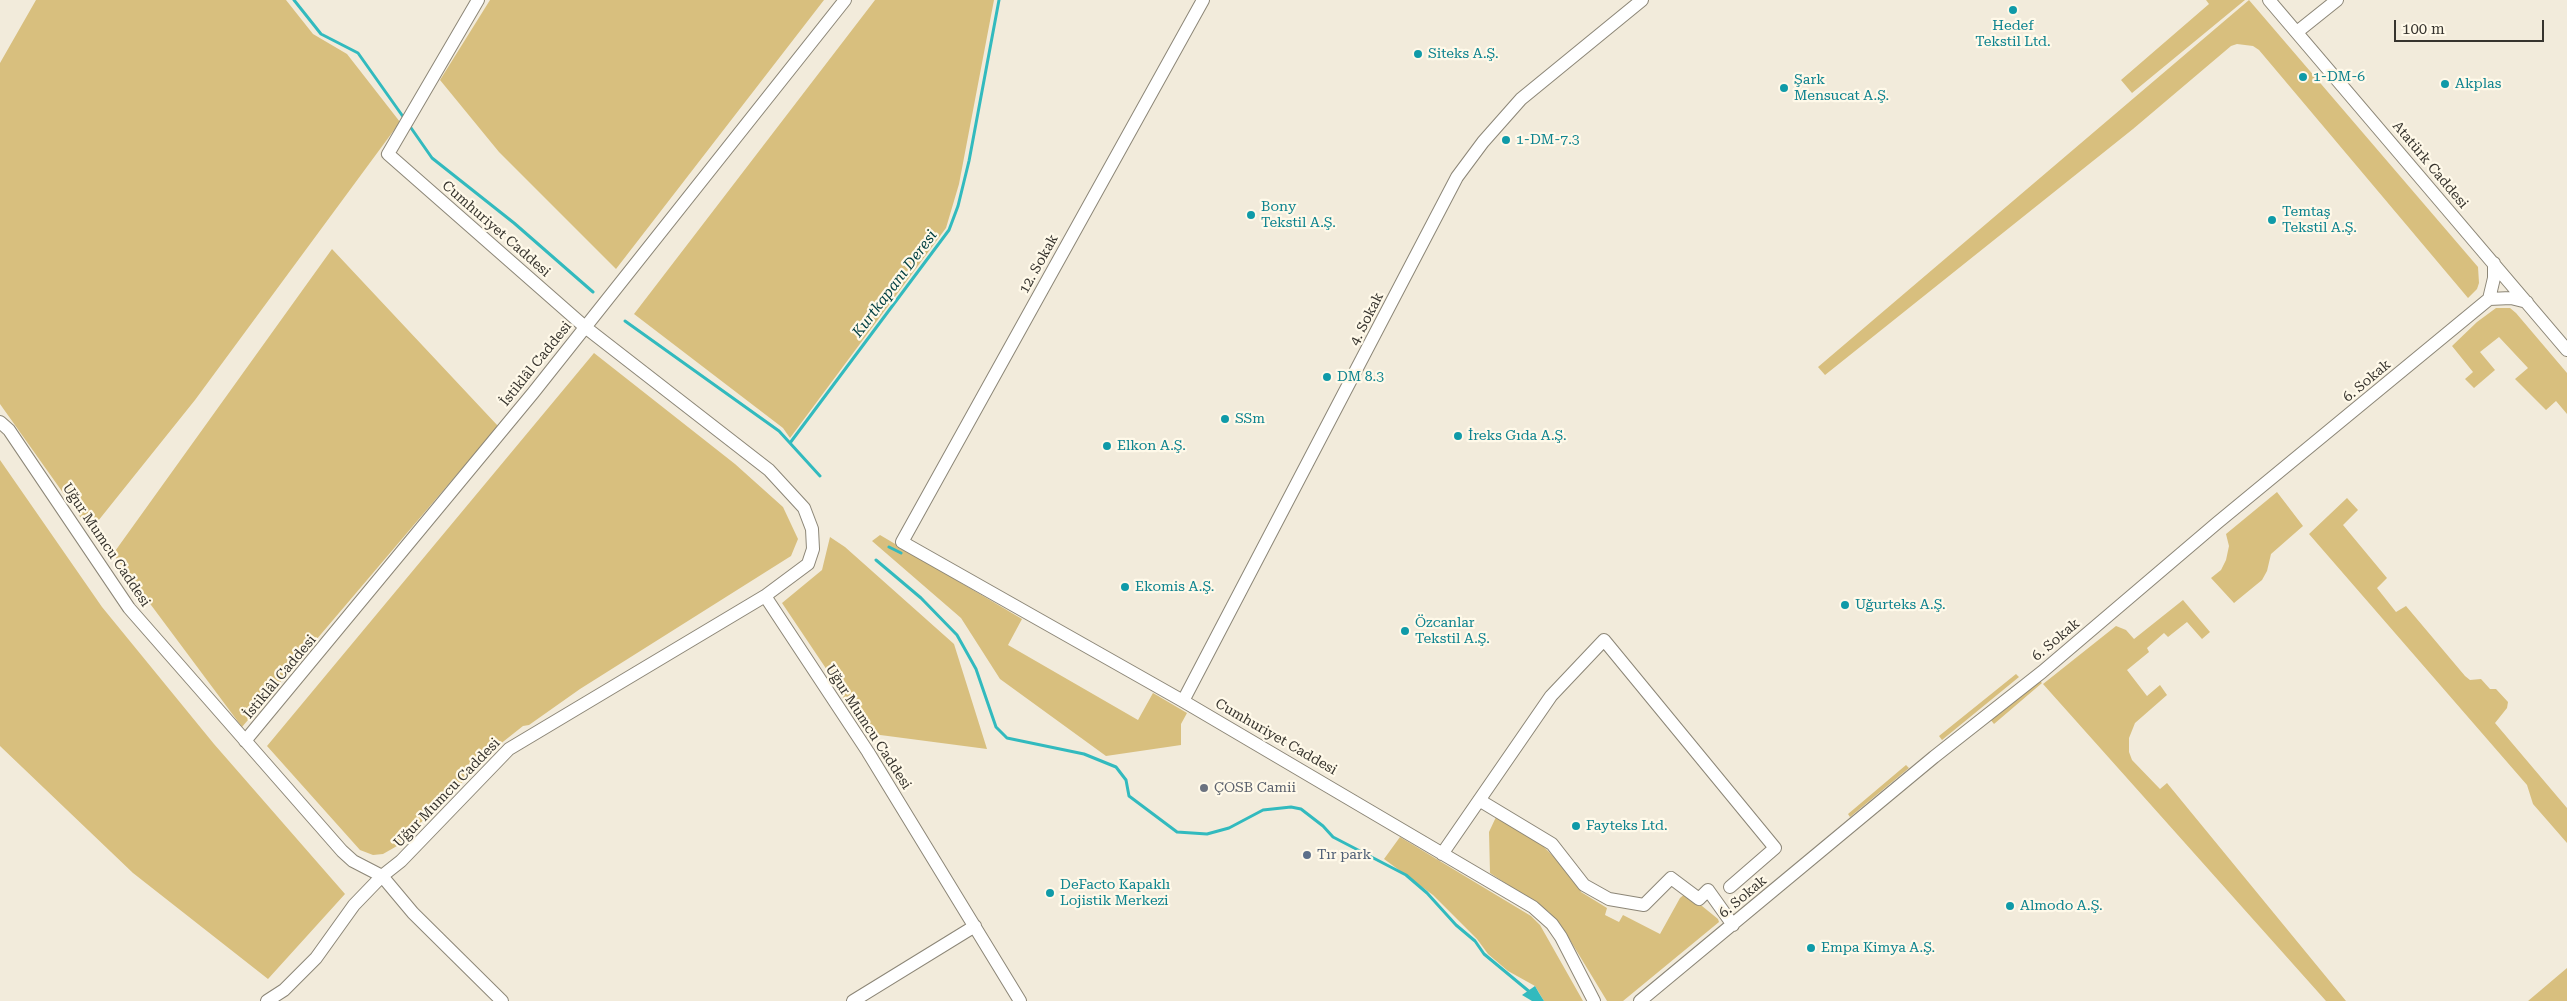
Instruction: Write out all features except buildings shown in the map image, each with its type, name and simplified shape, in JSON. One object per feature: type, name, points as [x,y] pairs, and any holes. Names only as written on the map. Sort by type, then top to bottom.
[{"type":"street","name":"Cumhuriyet Caddesi","points":[[478,0],[388,154],[585,327],[769,470],[804,508],[812,529],[814,548],[808,564],[765,596]]},
{"type":"street","name":"İstiklâl Caddesi","points":[[245,741],[533,393],[845,0]]},
{"type":"street","name":"12. Sokak","points":[[902,542],[1203,0]]},
{"type":"street","name":"4. Sokak","points":[[1183,701],[1457,176],[1478,148],[1521,99],[1642,0]]},
{"type":"street","name":"Atatürk Caddesi","points":[[2269,0],[2567,350]]},
{"type":"street","points":[[2297,32],[2337,0]]},
{"type":"street","points":[[2494,263],[2494,278],[2489,299],[2511,298],[2527,302]]},
{"type":"street","name":"6. Sokak","points":[[1640,1001],[1934,757],[2042,672],[2217,523],[2489,299]]},
{"type":"street","name":"Uğur Mumcu Caddesi","points":[[0,422],[9,430],[128,608],[342,851],[353,861],[382,876],[401,861],[509,749],[765,596],[868,752],[1020,1001]]},
{"type":"street","name":"Cumhuriyet Caddesi","points":[[902,542],[1183,701],[1517,897],[1544,916],[1561,937],[1594,1001]]},
{"type":"street","points":[[1442,854],[1551,696],[1604,640],[1775,848],[1730,887]]},
{"type":"street","points":[[1479,800],[1552,844],[1584,885],[1609,899],[1644,905],[1672,878],[1699,899],[1708,890],[1733,925]]},
{"type":"street","points":[[267,1001],[284,990],[316,958],[354,905],[382,876],[414,913],[502,1001]]},
{"type":"street","points":[[853,1001],[974,926]]},
{"type":"shaded area","points":[[36,0],[286,0],[313,34],[347,54],[400,122],[195,400],[94,526],[88,528],[0,404],[0,63]]},
{"type":"shaded area","points":[[490,0],[824,0],[616,269],[499,152],[440,80]]},
{"type":"shaded area","points":[[875,0],[994,0],[959,184],[946,228],[790,438],[783,428],[634,314]]},
{"type":"shaded area","points":[[2206,0],[2245,0],[2132,93],[2121,80],[2209,4]]},
{"type":"shaded area","points":[[2249,0],[2478,267],[2479,283],[2477,289],[2468,298],[2259,50],[2253,46],[2237,44],[2231,46],[2133,129],[1825,375],[1818,367]]},
{"type":"shaded area","points":[[332,249],[498,426],[242,727],[113,554]]},
{"type":"shaded area","points":[[2496,308],[2510,308],[2516,313],[2567,373],[2567,414],[2556,401],[2546,410],[2515,379],[2528,368],[2499,337],[2480,352],[2495,370],[2474,388],[2465,379],[2473,372],[2452,346],[2477,322]]},
{"type":"shaded area","points":[[594,353],[735,464],[783,507],[798,539],[791,556],[580,689],[529,725],[523,726],[480,760],[477,768],[397,846],[383,854],[373,855],[360,850],[267,746]]},
{"type":"shaded area","points":[[0,460],[102,607],[214,744],[345,894],[268,979],[133,873],[0,746]]},
{"type":"shaded area","points":[[2277,492],[2303,526],[2271,554],[2267,571],[2262,580],[2234,603],[2211,578],[2221,570],[2226,560],[2229,546],[2226,534]]},
{"type":"shaded area","points":[[2347,498],[2358,510],[2343,525],[2387,578],[2377,588],[2396,612],[2406,606],[2465,676],[2470,680],[2481,679],[2490,689],[2496,689],[2508,702],[2507,708],[2495,723],[2567,808],[2567,843],[2533,804],[2527,785],[2309,534]]},
{"type":"shaded area","points":[[880,535],[1022,619],[1008,645],[1138,720],[1153,693],[1187,713],[1181,724],[1181,745],[1106,756],[1000,679],[961,618],[872,541]]},
{"type":"shaded area","points":[[830,537],[845,547],[954,644],[987,749],[865,733],[825,667],[782,603],[822,570]]},
{"type":"shaded area","points":[[2183,600],[2210,632],[2202,639],[2187,622],[2168,637],[2164,633],[2147,648],[2149,652],[2127,670],[2147,696],[2160,685],[2167,695],[2135,723],[2129,738],[2129,752],[2132,760],[2160,789],[2167,783],[2346,1001],[2326,1001],[2043,684],[2116,626],[2126,630],[2134,639]]},
{"type":"shaded area","points":[[2016,674],[2019,677],[1942,740],[1939,736]]},
{"type":"shaded area","points":[[2037,678],[2042,683],[1994,724],[1990,719]]},
{"type":"shaded area","points":[[1906,765],[1909,768],[1850,817],[1848,814]]},
{"type":"shaded area","points":[[1496,817],[1539,842],[1576,879],[1581,892],[1607,908],[1605,915],[1619,922],[1623,915],[1660,934],[1680,898],[1686,893],[1718,919],[1719,922],[1623,1001],[1607,1001],[1570,940],[1549,912],[1490,873],[1489,832]]},
{"type":"shaded area","points":[[1400,837],[1531,916],[1540,925],[1583,1001],[1544,1001],[1535,986],[1508,971],[1488,954],[1477,939],[1433,895],[1384,859]]},
{"type":"shaded area","points":[[2567,968],[2567,1001],[2528,1001]]},
{"type":"water","points":[[1535,986],[1544,1001],[1532,1001],[1522,995]]},
{"type":"waterway","points":[[294,0],[321,34],[358,53],[404,118]]},
{"type":"waterway","name":"Kurtkapanı Deresi","points":[[790,443],[949,230],[958,206],[969,161],[999,0]]},
{"type":"waterway","points":[[409,125],[432,158],[514,223],[593,292]]},
{"type":"waterway","points":[[625,321],[779,431],[820,476]]},
{"type":"waterway","points":[[889,547],[901,553]]},
{"type":"waterway","points":[[876,560],[921,598],[957,635],[976,669],[996,727],[1007,738],[1084,754],[1116,767],[1126,780],[1129,796],[1177,832],[1207,834],[1229,828],[1263,810],[1291,807],[1301,809],[1323,826],[1333,837],[1406,875],[1427,893],[1456,925],[1475,941],[1484,954],[1531,993]]},
{"type":"place","name":"Hedef Tekstil Ltd.","points":[[2013,10]]},
{"type":"place","name":"Siteks A.Ş.","points":[[1418,54]]},
{"type":"place","name":"1-DM-6","points":[[2303,77]]},
{"type":"place","name":"Akplas","points":[[2445,84]]},
{"type":"place","name":"Şark Mensucat A.Ş.","points":[[1784,88]]},
{"type":"place","name":"1-DM-7.3","points":[[1506,140]]},
{"type":"place","name":"Bony Tekstil A.Ş.","points":[[1251,215]]},
{"type":"place","name":"Temtaş Tekstil A.Ş.","points":[[2272,220]]},
{"type":"place","name":"DM 8.3","points":[[1327,377]]},
{"type":"place","name":"SSm","points":[[1225,419]]},
{"type":"place","name":"İreks Gıda A.Ş.","points":[[1458,436]]},
{"type":"place","name":"Elkon A.Ş.","points":[[1107,446]]},
{"type":"place","name":"Ekomis A.Ş.","points":[[1125,587]]},
{"type":"place","name":"Uğurteks A.Ş.","points":[[1845,605]]},
{"type":"place","name":"Özcanlar Tekstil A.Ş.","points":[[1405,631]]},
{"type":"place","name":"ÇOSB Camii","points":[[1204,788]]},
{"type":"place","name":"Fayteks Ltd.","points":[[1576,826]]},
{"type":"place","name":"Tır park","points":[[1307,855]]},
{"type":"place","name":"DeFacto Kapaklı Lojistik Merkezi","points":[[1050,893]]},
{"type":"place","name":"Almodo A.Ş.","points":[[2010,906]]},
{"type":"place","name":"Empa Kimya A.Ş.","points":[[1811,948]]}]
